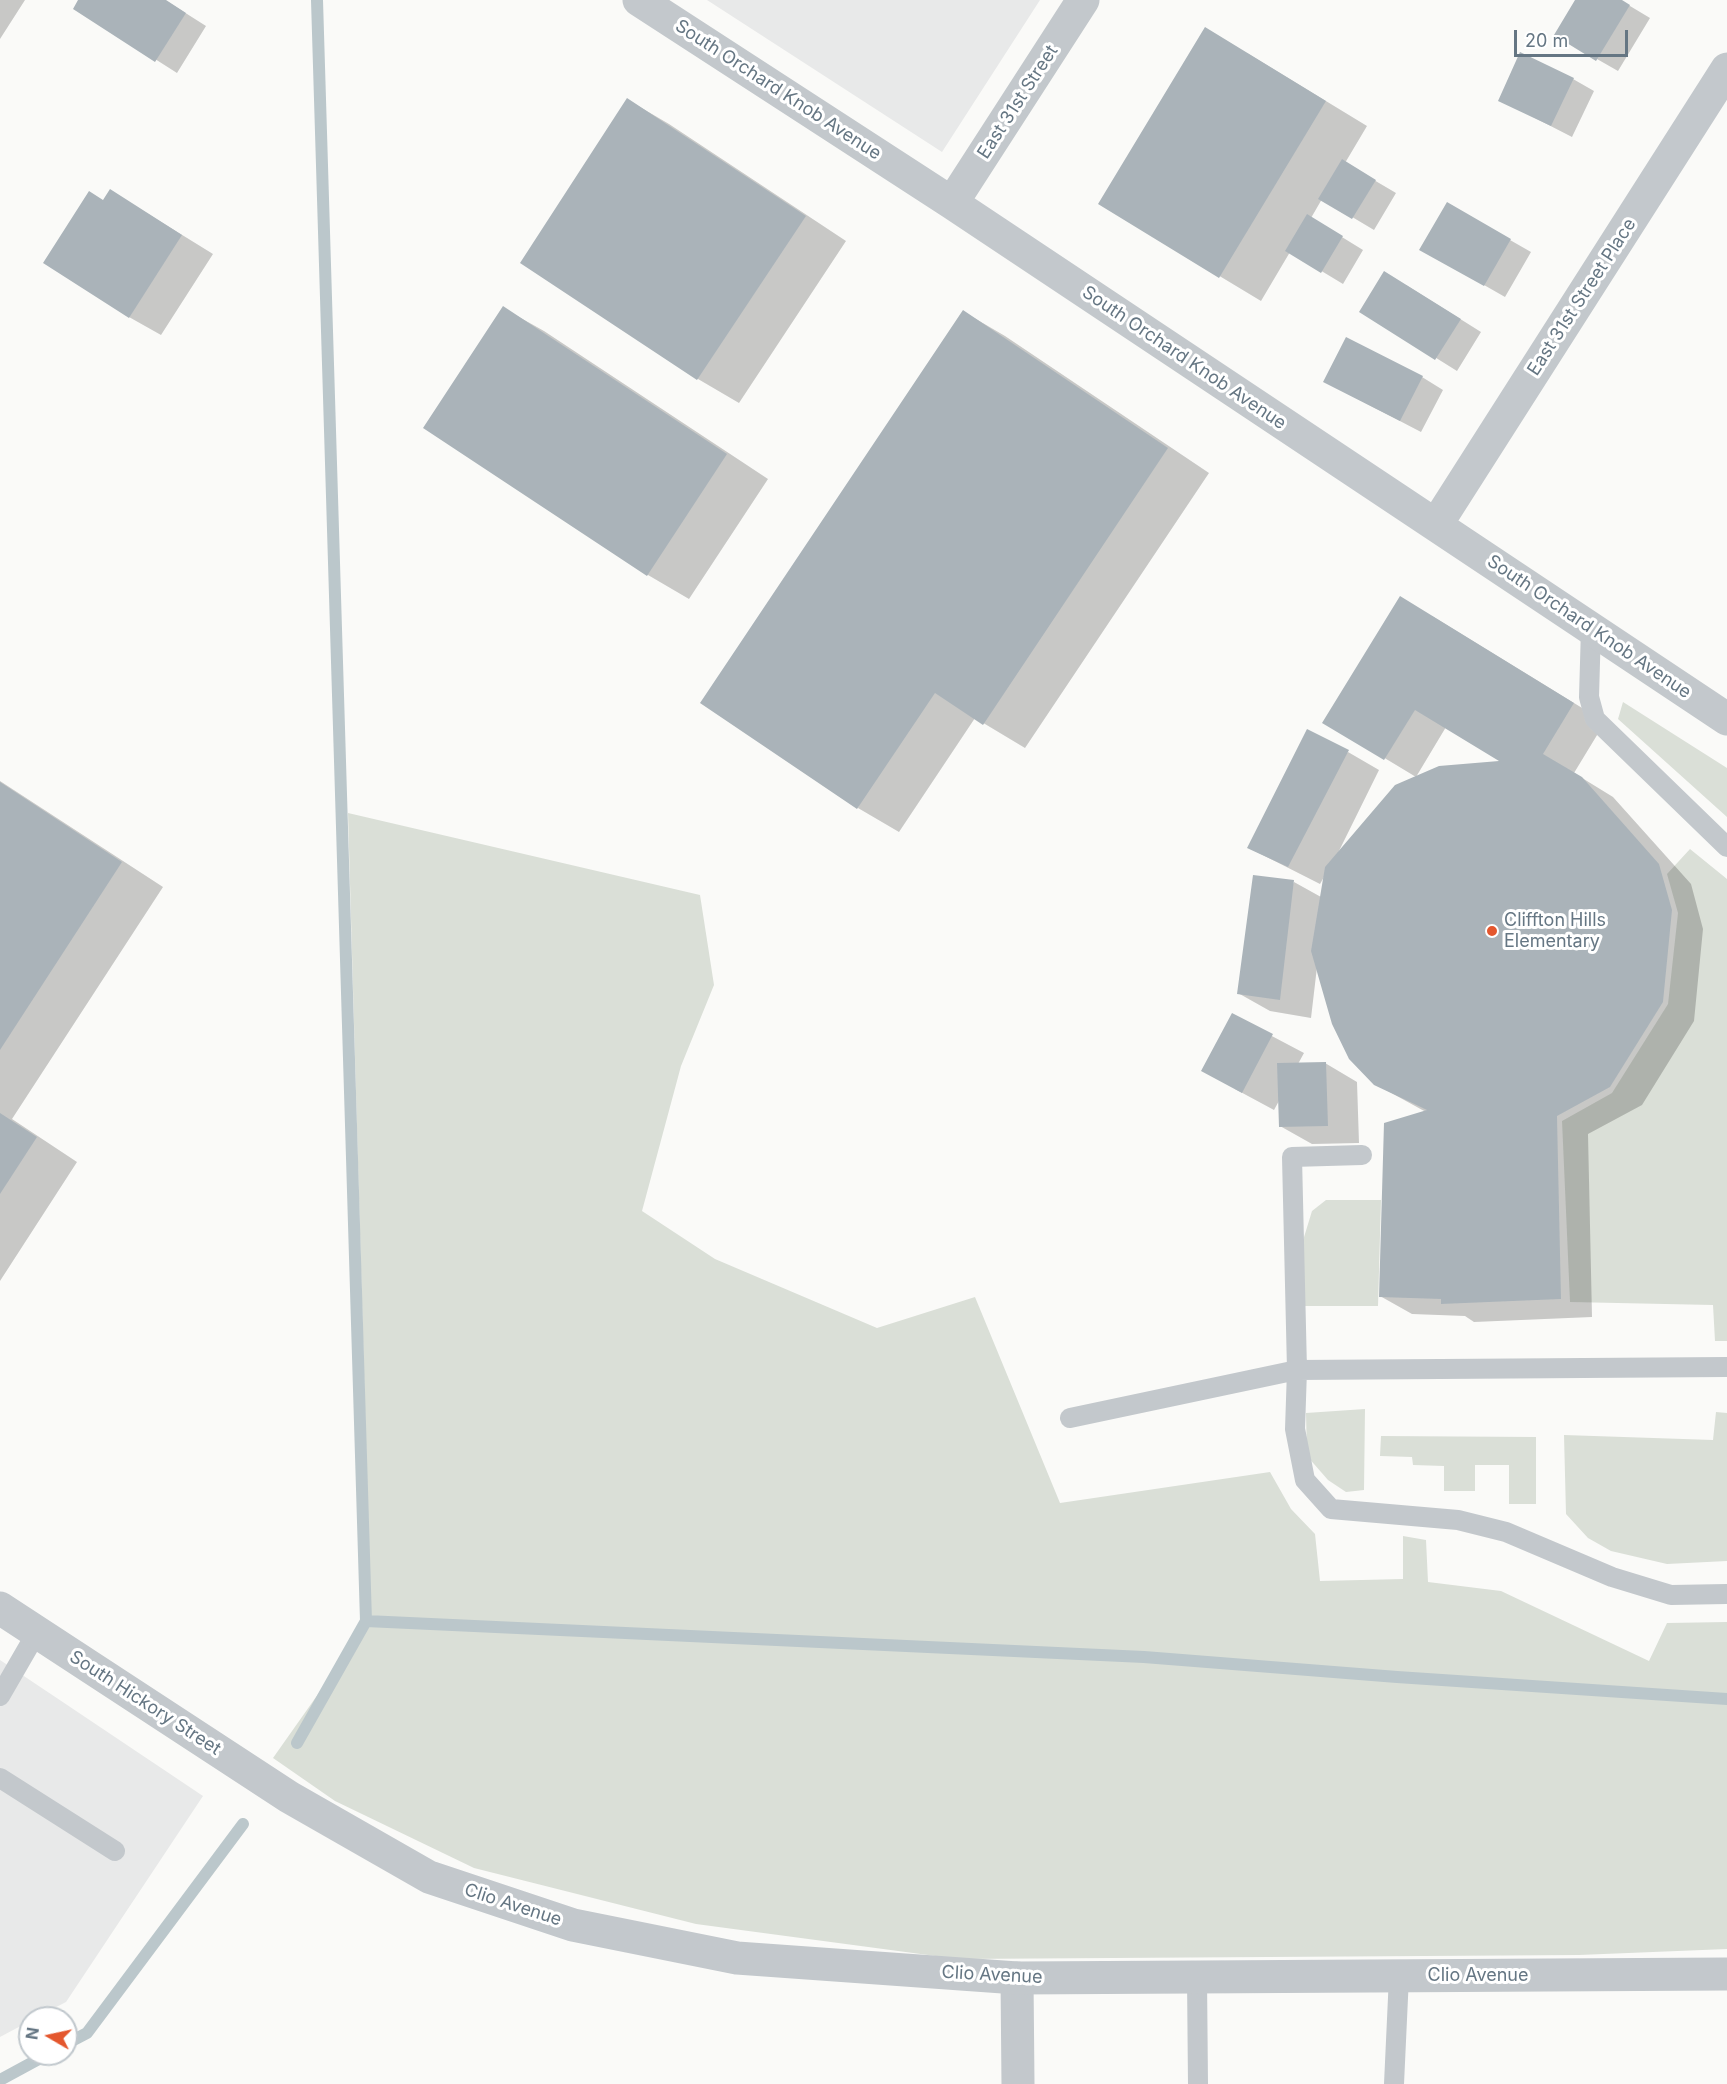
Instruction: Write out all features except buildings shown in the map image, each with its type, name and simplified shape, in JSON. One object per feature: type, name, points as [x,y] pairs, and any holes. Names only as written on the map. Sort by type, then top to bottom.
[{"type":"street","name":"South Orchard Knob Avenue","points":[[639,0],[952,203],[1727,718]]},
{"type":"street","name":"East 31st Street","points":[[952,203],[1083,0]]},
{"type":"street","name":"East 31st Street Place","points":[[1436,525],[1727,69]]},
{"type":"street","name":"South Hickory Street","points":[[0,1608],[289,1797]]},
{"type":"street","name":"Clio Avenue","points":[[289,1797],[429,1878],[573,1925],[737,1958],[1017,1978],[1727,1974]]},
{"type":"street","points":[[1017,1978],[1018,2084]]},
{"type":"lane","points":[[1591,628],[1589,697],[1595,719],[1727,847]]},
{"type":"lane","points":[[1362,1155],[1292,1157],[1297,1370],[1295,1429],[1305,1480],[1331,1509],[1458,1520],[1506,1532],[1612,1577],[1671,1595],[1727,1594]]},
{"type":"lane","points":[[1070,1418],[1297,1370],[1727,1367]]},
{"type":"lane","points":[[0,1696],[37,1632]]},
{"type":"lane","points":[[0,1778],[115,1851]]},
{"type":"lane","points":[[1394,2084],[1399,1976]]},
{"type":"lane","points":[[1197,1977],[1198,2084]]},
{"type":"shaded area","points":[[707,0],[1040,0],[942,152]]},
{"type":"shaded area","points":[[1623,702],[1727,768],[1727,817],[1618,719]]},
{"type":"shaded area","points":[[348,813],[700,895],[714,985],[681,1066],[642,1211],[715,1259],[877,1328],[975,1297],[1060,1503],[1270,1472],[1291,1509],[1315,1534],[1320,1581],[1403,1579],[1403,1536],[1426,1540],[1428,1582],[1501,1591],[1649,1661],[1667,1623],[1727,1622],[1727,1949],[1579,1955],[958,1959],[696,1924],[474,1868],[335,1801],[273,1758],[371,1619]]},
{"type":"shaded area","points":[[1690,849],[1727,879],[1727,1341],[1715,1341],[1713,1305],[1570,1302],[1562,1121],[1612,1093],[1668,1004],[1678,913],[1667,874]]},
{"type":"shaded area","points":[[1326,1200],[1381,1200],[1378,1306],[1300,1306],[1301,1247],[1312,1211]]},
{"type":"shaded area","points":[[1365,1409],[1364,1490],[1346,1492],[1328,1480],[1307,1456],[1306,1413]]},
{"type":"shaded area","points":[[1716,1412],[1727,1413],[1727,1561],[1667,1564],[1611,1551],[1588,1538],[1566,1514],[1564,1435],[1713,1440]]},
{"type":"shaded area","points":[[1381,1436],[1536,1437],[1536,1504],[1509,1504],[1509,1465],[1475,1465],[1475,1491],[1444,1491],[1444,1466],[1413,1465],[1412,1457],[1380,1456]]},
{"type":"shaded area","points":[[0,1660],[203,1796],[66,2002],[58,2006],[18,2006],[18,2027],[0,2037]]},
{"type":"waterway","points":[[297,1743],[366,1621],[317,0]]},
{"type":"waterway","points":[[366,1621],[1144,1657],[1727,1699]]},
{"type":"waterway","points":[[78,2038],[87,2033],[243,1824]]},
{"type":"waterway","points":[[0,2080],[26,2066]]},
{"type":"place","name":"Cliffton Hills Elementary","points":[[1492,931]]}]
